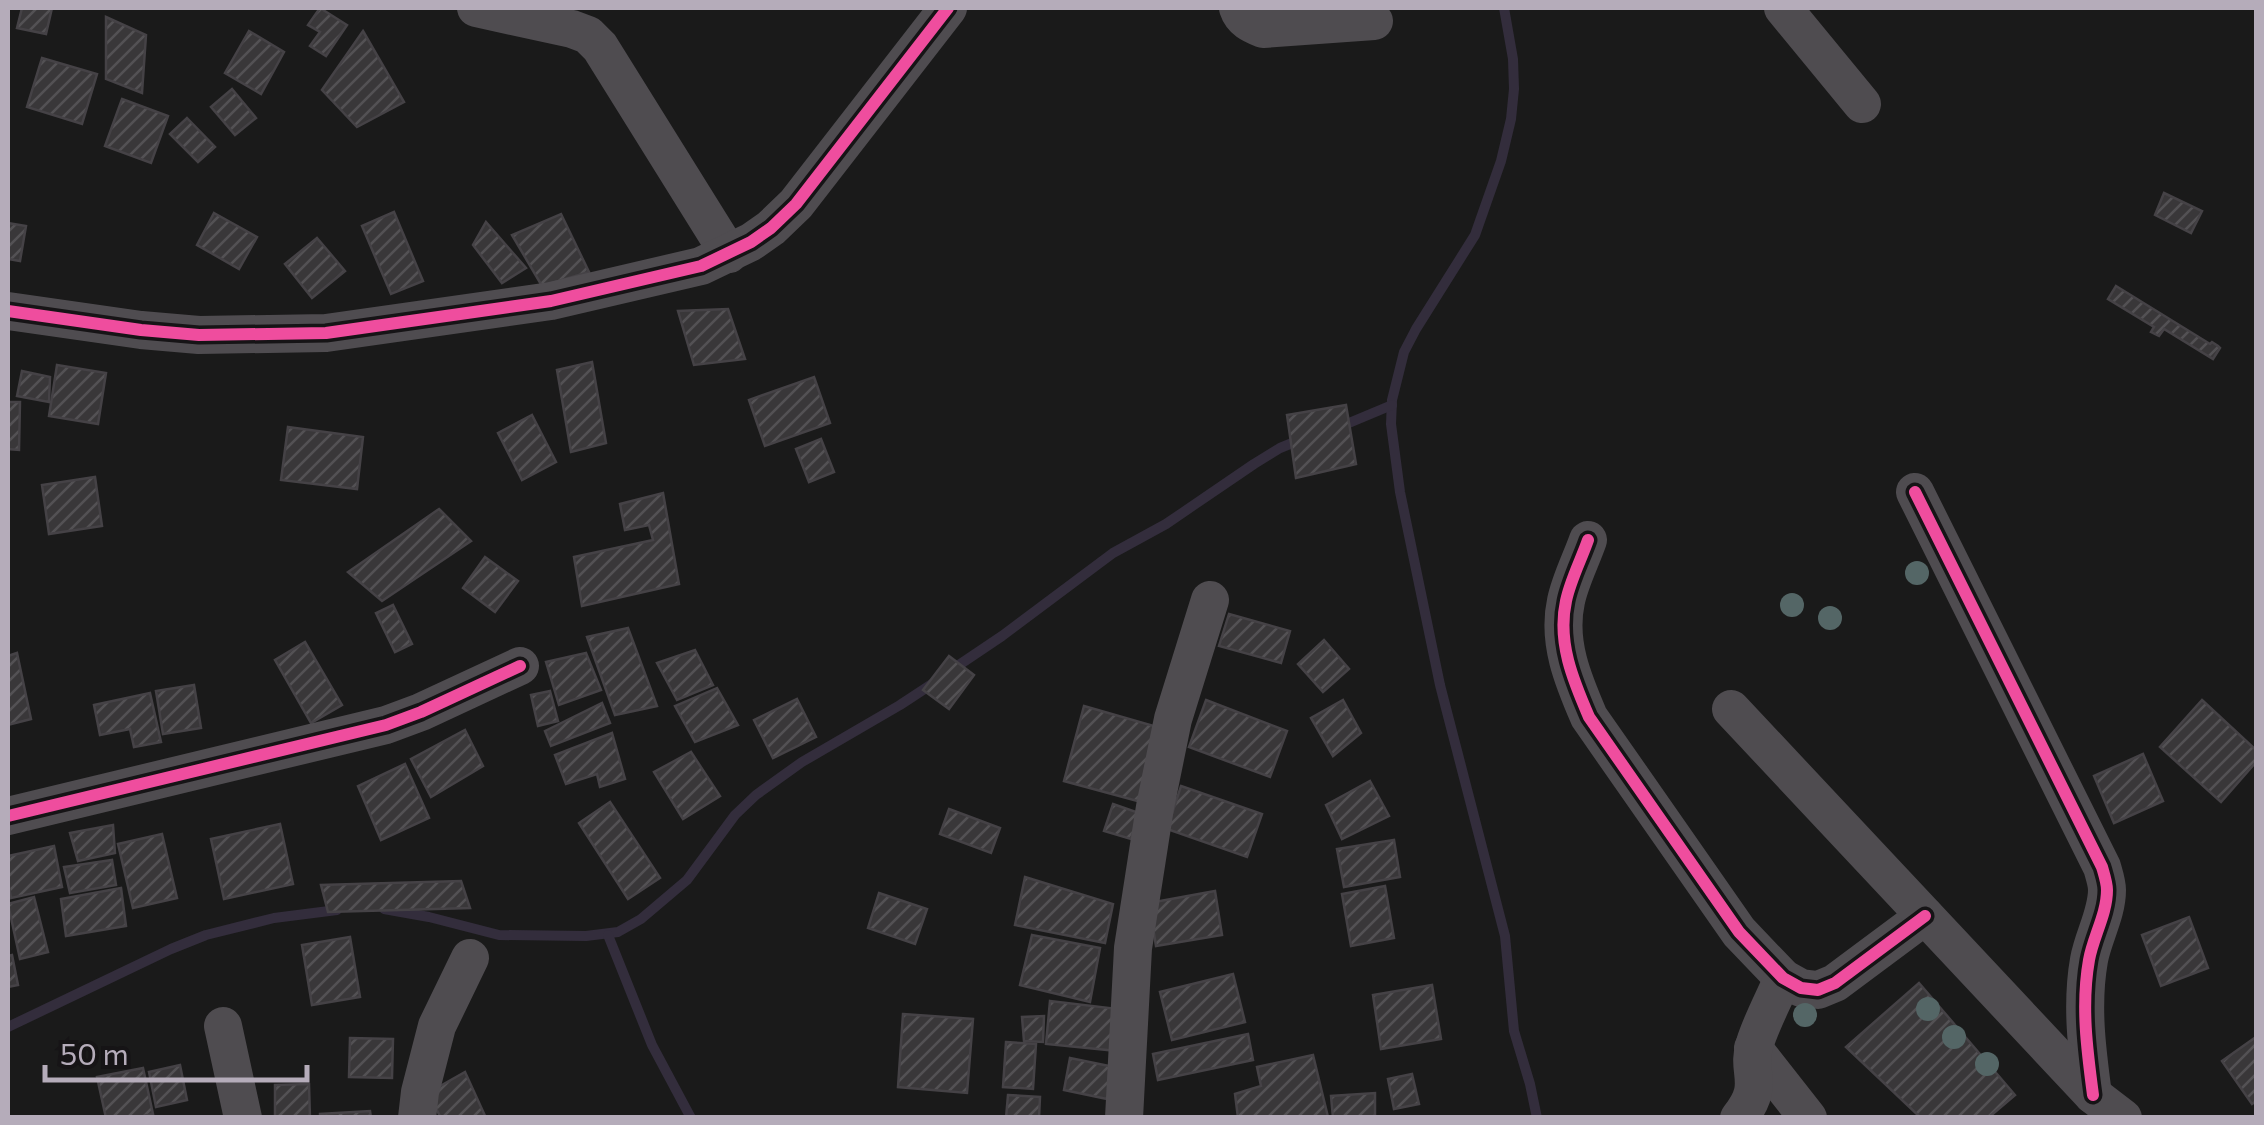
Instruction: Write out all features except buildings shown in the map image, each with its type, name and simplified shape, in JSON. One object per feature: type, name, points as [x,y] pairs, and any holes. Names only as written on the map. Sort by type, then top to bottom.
[{"type":"street","points":[[476,8],[572,29],[600,46],[729,254]]},
{"type":"street","points":[[8,311],[141,330],[199,334],[326,333],[551,301],[700,266],[729,254],[771,228],[796,204],[948,8]]},
{"type":"street","points":[[1238,8],[1250,24],[1264,28],[1374,21]]},
{"type":"street","points":[[1783,8],[1862,104]]},
{"type":"street","points":[[1915,492],[2102,867],[2107,889],[2089,958],[2085,1030],[2108,1106]]},
{"type":"street","points":[[1588,540],[1566,600],[1564,627],[1566,654],[1588,718],[1739,932],[1783,978],[1801,988],[1818,990],[1835,982],[1925,916]]},
{"type":"street","points":[[1124,1118],[1133,948],[1155,807],[1173,719],[1210,600]]},
{"type":"street","points":[[8,816],[386,725],[520,666]]},
{"type":"street","points":[[1731,708],[2108,1106]]},
{"type":"street","points":[[418,1118],[420,1092],[437,1026],[470,958]]},
{"type":"street","points":[[1738,1118],[1750,1104],[1755,1085],[1753,1048],[1783,978]]},
{"type":"street","points":[[223,1026],[243,1118]]},
{"type":"street","points":[[1753,1048],[1808,1118]]},
{"type":"waterway","points":[[1504,8],[1514,89],[1501,161],[1475,235],[1404,352],[1392,400],[1391,424],[1400,492],[1440,685],[1505,936],[1514,1031],[1537,1118]]},
{"type":"waterway","points":[[1337,428],[1392,405]]},
{"type":"waterway","points":[[950,671],[1113,553],[1166,524],[1280,448],[1302,439]]},
{"type":"waterway","points":[[384,909],[499,935],[586,936],[618,932],[641,919],[687,880],[735,815],[756,795],[802,762],[932,684]]},
{"type":"waterway","points":[[8,1027],[206,935],[274,918],[337,910]]},
{"type":"waterway","points":[[608,935],[652,1045],[691,1118]]},
{"type":"cycle path","points":[[8,311],[199,335],[326,333],[551,301],[701,266],[751,242],[796,204],[948,8]]},
{"type":"cycle path","points":[[1915,492],[2102,867],[2106,899],[2089,960],[2085,994],[2093,1095]]},
{"type":"cycle path","points":[[1588,540],[1570,586],[1564,616],[1565,646],[1577,689],[1589,717],[1739,932],[1783,978],[1801,988],[1818,990],[1835,983],[1925,916]]},
{"type":"cycle path","points":[[8,816],[386,725],[520,666]]}]
